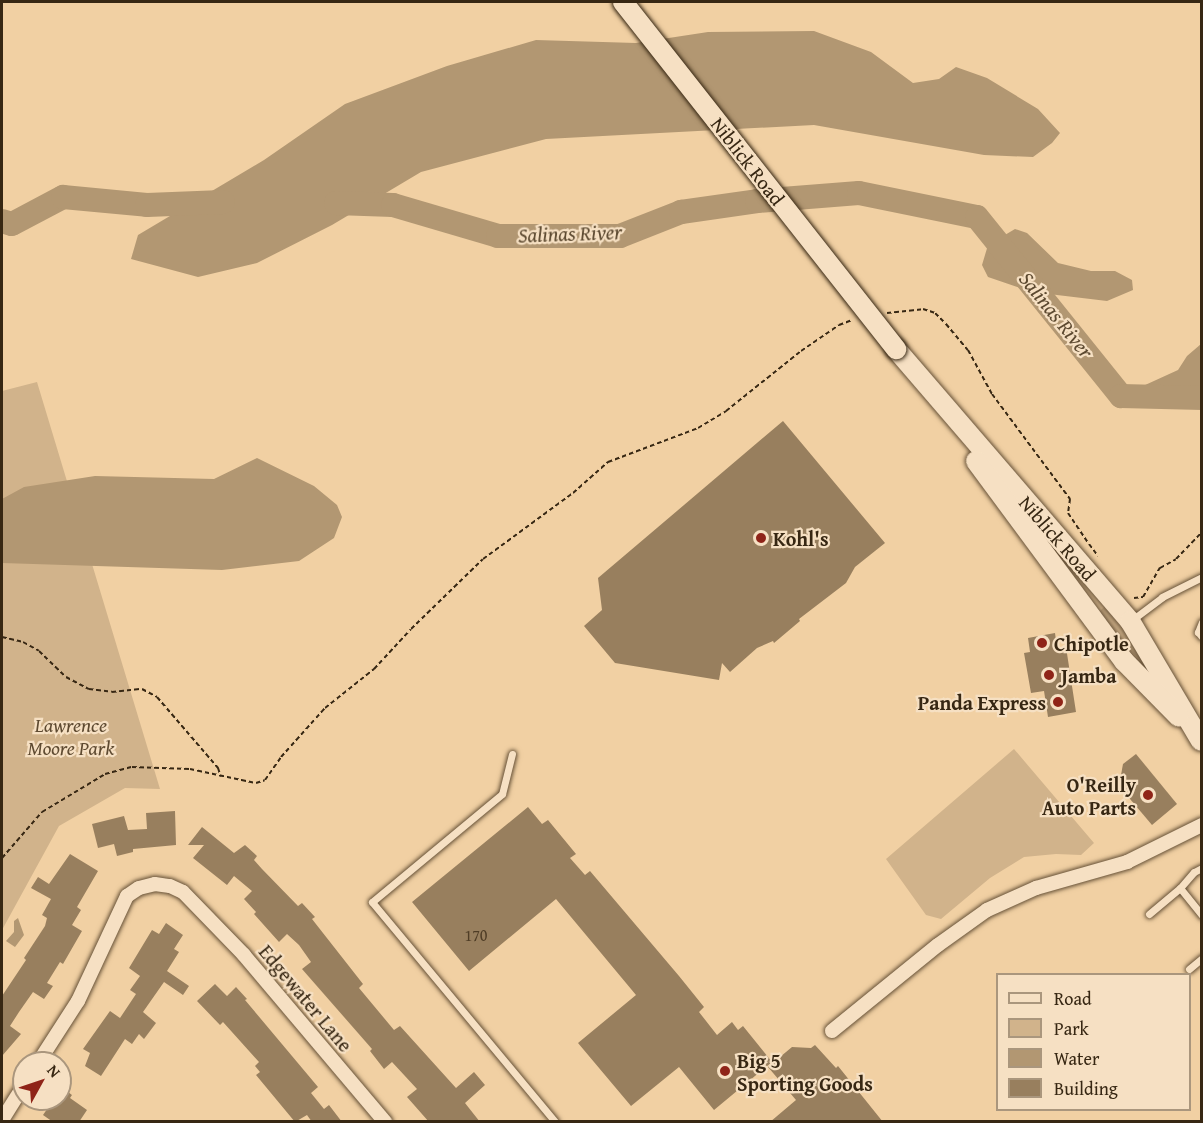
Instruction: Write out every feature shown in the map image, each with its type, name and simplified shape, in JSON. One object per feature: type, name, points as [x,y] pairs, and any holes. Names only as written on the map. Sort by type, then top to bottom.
[{"type":"main road","name":"Niblick Road","points":[[623,2],[896,349],[1124,661],[1202,741]]},
{"type":"main road","name":"Niblick Road","points":[[896,349],[1130,621],[1202,741]]},
{"type":"street","points":[[832,1031],[938,945],[987,910],[1036,888],[1127,862],[1202,825]]},
{"type":"street","name":"Edgewater Lane","points":[[46,1051],[78,1001],[128,896],[139,888],[155,884],[170,886],[183,892],[244,955],[385,1122]]},
{"type":"street","points":[[2,1120],[12,1104]]},
{"type":"lane","points":[[1130,621],[1162,597],[1202,577]]},
{"type":"lane","points":[[1202,622],[1198,632],[1202,637]]},
{"type":"lane","points":[[512,754],[502,794],[372,902],[555,1122]]},
{"type":"lane","points":[[1149,914],[1180,888],[1194,872],[1202,868]]},
{"type":"lane","points":[[1180,888],[1202,915]]},
{"type":"lane","points":[[1189,969],[1202,958]]},
{"type":"path","points":[[883,313],[923,309],[935,313],[946,324],[968,350],[975,368],[992,394],[1070,499],[1068,513],[1102,563]]},
{"type":"path","points":[[2,858],[42,812],[105,774],[132,767],[190,769],[256,783],[265,780],[281,757],[325,708],[374,669],[411,629],[483,559],[573,493],[608,462],[698,428],[726,411],[801,351],[839,325],[856,318]]},
{"type":"path","points":[[1130,597],[1138,599],[1143,597],[1160,568],[1176,559],[1202,532]]},
{"type":"path","points":[[1071,554],[1088,543]]},
{"type":"path","points":[[2,637],[23,642],[39,651],[66,677],[89,689],[112,692],[142,689],[157,697],[218,768],[221,777]]},
{"type":"green space","name":"Lawrence Moore Park","points":[[37,382],[160,789],[125,788],[59,826],[2,930],[2,391]]},
{"type":"green space","points":[[1105,606],[1154,670],[1125,647],[1099,612]]},
{"type":"green space","points":[[1014,749],[1094,843],[1081,855],[1056,854],[1024,857],[990,878],[941,919],[926,915],[886,859]]},
{"type":"water","points":[[814,31],[871,52],[913,83],[939,79],[956,67],[987,78],[1038,109],[1060,133],[1052,143],[1033,157],[984,155],[814,125],[546,139],[421,172],[332,225],[257,263],[198,277],[131,259],[138,235],[264,160],[345,104],[447,66],[536,40],[636,43],[708,32]]},
{"type":"water","points":[[1015,229],[1027,233],[1058,263],[1091,271],[1115,271],[1132,280],[1133,290],[1107,301],[1032,292],[988,277],[982,265],[988,245]]},
{"type":"water","points":[[1201,344],[1201,398],[1121,396],[1178,370],[1187,356]]},
{"type":"water","points":[[257,458],[314,486],[337,505],[342,517],[334,538],[299,561],[222,570],[2,563],[2,499],[24,487],[95,476],[214,479]]},
{"type":"water","points":[[18,918],[24,935],[15,947],[6,941],[14,932],[14,921]]},
{"type":"building","points":[[783,421],[885,543],[855,567],[846,583],[799,619],[800,621],[774,643],[773,641],[757,648],[730,672],[722,663],[719,680],[615,663],[584,626],[602,610],[598,578]]},
{"type":"building","points":[[1055,633],[1057,648],[1066,647],[1076,712],[1048,717],[1044,691],[1031,693],[1024,653],[1030,652],[1028,638]]},
{"type":"building","name":"O'Reilly Auto Parts","points":[[1136,754],[1177,804],[1152,825],[1119,786],[1123,764]]},
{"type":"building","points":[[528,807],[542,824],[548,820],[576,854],[570,858],[585,875],[590,871],[679,976],[704,1007],[699,1012],[717,1035],[732,1022],[738,1030],[743,1026],[772,1062],[714,1110],[679,1067],[631,1106],[578,1043],[636,995],[556,899],[469,971],[412,902]]},
{"type":"building","points":[[175,811],[176,845],[133,849],[133,852],[117,856],[114,844],[98,848],[92,824],[124,816],[128,830],[147,829],[146,813]]},
{"type":"building","points":[[202,827],[234,853],[245,845],[257,856],[254,860],[262,869],[298,906],[302,903],[315,917],[312,919],[363,984],[359,988],[394,1030],[400,1026],[456,1088],[474,1072],[485,1085],[465,1103],[480,1122],[429,1122],[407,1097],[417,1089],[392,1062],[384,1069],[370,1051],[372,1049],[302,969],[311,962],[299,945],[287,934],[279,942],[254,914],[256,912],[244,899],[252,891],[234,876],[227,885],[193,858],[204,845],[188,845]]},
{"type":"building","points":[[70,854],[98,871],[77,907],[81,910],[72,925],[82,931],[63,964],[60,962],[47,983],[53,986],[44,999],[33,992],[10,1026],[21,1034],[2,1056],[2,996],[45,926],[47,918],[42,915],[51,899],[31,888],[38,877],[49,884]]},
{"type":"building","points":[[166,923],[183,935],[174,949],[179,952],[167,971],[189,986],[183,995],[164,982],[143,1012],[156,1023],[144,1039],[139,1034],[132,1044],[125,1039],[101,1076],[85,1066],[90,1053],[83,1049],[110,1011],[120,1018],[136,994],[130,990],[140,976],[129,968],[152,930],[159,934]]},
{"type":"building","points":[[215,984],[227,996],[236,987],[318,1087],[311,1093],[324,1109],[329,1105],[342,1122],[312,1122],[307,1115],[295,1122],[256,1075],[260,1072],[255,1066],[259,1062],[223,1022],[220,1025],[197,1001]]},
{"type":"building","points":[[815,1045],[836,1068],[838,1066],[883,1122],[770,1122],[796,1100],[768,1067],[792,1047],[811,1048]]},
{"type":"building","points":[[72,1099],[87,1110],[79,1122],[53,1122],[43,1115],[46,1111],[72,1111]]},
{"type":"waterway","name":"Salinas River","points":[[336,203],[393,205],[498,236],[620,236],[681,212],[757,201],[859,193],[977,217],[1121,396],[1202,398]]},
{"type":"waterway","name":"Salinas River","points":[[2,221],[12,224],[63,197],[147,205],[223,202]]},
{"type":"place","name":"Kohl's","points":[[761,538]]},
{"type":"place","name":"Chipotle","points":[[1042,643]]},
{"type":"place","name":"Jamba","points":[[1049,675]]},
{"type":"place","name":"Panda Express","points":[[1058,702]]},
{"type":"place","name":"O'Reilly Auto Parts","points":[[1148,795]]},
{"type":"place","name":"Big 5 Sporting Goods","points":[[725,1071]]}]
